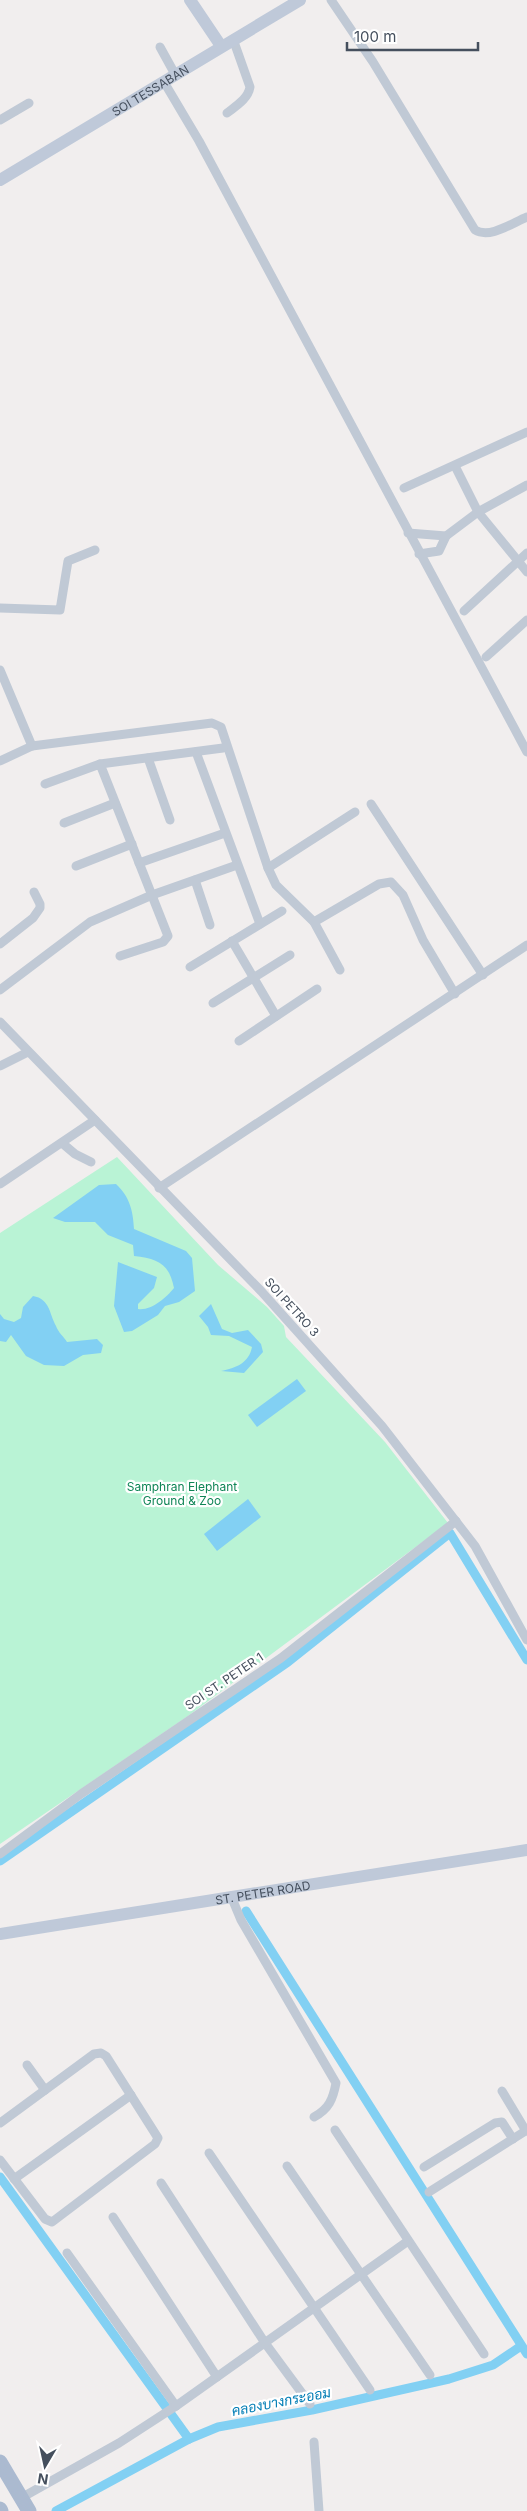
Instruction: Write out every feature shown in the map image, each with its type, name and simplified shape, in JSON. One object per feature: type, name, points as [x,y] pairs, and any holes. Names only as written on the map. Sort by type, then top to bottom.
[{"type":"main road","points":[[0,2462],[25,2504]]},
{"type":"street","points":[[190,0],[221,46]]},
{"type":"street","name":"SOI TESSABAN","points":[[1,178],[176,76],[221,46],[300,0]]},
{"type":"street","points":[[331,0],[373,62],[475,230],[481,233],[493,232],[527,217]]},
{"type":"street","points":[[227,113],[249,92],[250,87],[234,39]]},
{"type":"street","points":[[160,47],[176,76]]},
{"type":"street","points":[[164,82],[199,141],[419,554],[527,752]]},
{"type":"street","points":[[0,120],[29,103]]},
{"type":"street","points":[[404,488],[527,432]]},
{"type":"street","points":[[455,466],[478,512],[527,572]]},
{"type":"street","points":[[419,554],[439,551],[446,536],[478,512],[527,485]]},
{"type":"street","points":[[408,533],[446,536]]},
{"type":"street","points":[[0,608],[60,610],[68,561],[94,550]]},
{"type":"street","points":[[464,611],[527,552]]},
{"type":"street","points":[[486,657],[527,620]]},
{"type":"street","points":[[0,670],[32,746]]},
{"type":"street","points":[[0,761],[32,746],[212,723],[221,727],[268,868],[276,885],[314,922],[340,970]]},
{"type":"street","points":[[45,784],[100,764],[223,748]]},
{"type":"street","points":[[196,752],[260,924]]},
{"type":"street","points":[[148,758],[170,820]]},
{"type":"street","points":[[100,764],[168,936],[167,939],[120,956]]},
{"type":"street","points":[[64,823],[115,803]]},
{"type":"street","points":[[371,804],[483,975]]},
{"type":"street","points":[[268,868],[355,812]]},
{"type":"street","points":[[140,863],[225,833]]},
{"type":"street","points":[[76,866],[132,844]]},
{"type":"street","points":[[0,990],[90,922],[152,895],[237,865]]},
{"type":"street","points":[[194,880],[210,925]]},
{"type":"street","points":[[314,922],[379,884],[391,882],[403,895],[423,940],[455,994]]},
{"type":"street","points":[[0,944],[37,914],[40,904],[34,892]]},
{"type":"street","points":[[190,967],[282,910]]},
{"type":"street","points":[[232,941],[276,1016]]},
{"type":"street","points":[[160,1188],[527,945]]},
{"type":"street","points":[[213,1003],[290,955]]},
{"type":"street","points":[[239,1041],[317,989]]},
{"type":"street","name":"SOI PETRO 3","points":[[0,1022],[261,1291],[382,1426],[478,1551],[527,1640]]},
{"type":"street","points":[[0,1066],[28,1052]]},
{"type":"street","points":[[0,1184],[95,1120]]},
{"type":"street","points":[[62,1143],[75,1154],[92,1162]]},
{"type":"street","name":"SOI ST. PETER 1","points":[[0,1854],[81,1794],[281,1658],[456,1521]]},
{"type":"street","name":"ST. PETER ROAD","points":[[0,1934],[527,1850]]},
{"type":"street","points":[[231,1896],[241,1920],[336,2083],[334,2095],[327,2108],[314,2117]]},
{"type":"street","points":[[0,2123],[94,2054],[101,2053],[106,2056],[158,2138],[155,2144],[52,2222],[48,2222],[0,2160]]},
{"type":"street","points":[[27,2065],[45,2090]]},
{"type":"street","points":[[429,2192],[526,2130],[502,2091]]},
{"type":"street","points":[[14,2179],[131,2095]]},
{"type":"street","points":[[424,2167],[495,2123],[502,2122],[513,2138]]},
{"type":"street","points":[[335,2130],[484,2354]]},
{"type":"street","points":[[210,2154],[370,2390]]},
{"type":"street","points":[[287,2166],[430,2375]]},
{"type":"street","points":[[161,2183],[265,2343],[310,2404]]},
{"type":"street","points":[[113,2217],[216,2377]]},
{"type":"street","points":[[25,2504],[174,2407],[408,2241]]},
{"type":"street","points":[[67,2253],[174,2407]]},
{"type":"street","points":[[314,2442],[319,2511]]},
{"type":"green space","name":"Samphran Elephant Ground & Zoo","points":[[117,1157],[218,1265],[267,1307],[284,1326],[286,1337],[385,1442],[448,1523],[188,1716],[0,1844],[0,1233]]},
{"type":"water","points":[[116,1184],[125,1194],[130,1205],[134,1229],[186,1251],[192,1258],[195,1291],[179,1302],[165,1306],[158,1315],[132,1331],[124,1332],[114,1306],[118,1262],[157,1277],[154,1288],[138,1304],[138,1309],[153,1306],[163,1300],[174,1288],[169,1273],[156,1261],[134,1256],[133,1245],[108,1235],[95,1222],[65,1222],[53,1218],[99,1185]]},
{"type":"water","points":[[33,1296],[46,1303],[57,1328],[67,1342],[97,1339],[103,1345],[101,1353],[83,1355],[64,1366],[44,1365],[26,1356],[11,1335],[6,1342],[0,1341],[0,1314],[4,1319],[14,1322],[21,1318],[23,1307]]},
{"type":"water","points":[[211,1304],[222,1329],[232,1333],[248,1330],[261,1344],[263,1352],[244,1373],[221,1371],[245,1361],[252,1347],[229,1336],[211,1335],[208,1327],[199,1316]]},
{"type":"water","points":[[297,1379],[306,1391],[257,1427],[248,1415]]},
{"type":"water","points":[[248,1499],[261,1517],[217,1551],[204,1534]]},
{"type":"waterway","points":[[0,1861],[288,1662],[450,1533],[527,1660]]},
{"type":"waterway","points":[[246,1911],[527,2354]]},
{"type":"waterway","points":[[0,2177],[189,2439]]},
{"type":"waterway","name":"คลองบางกระออม","points":[[56,2511],[189,2439],[218,2427],[312,2410],[449,2379],[493,2365],[521,2346]]}]
